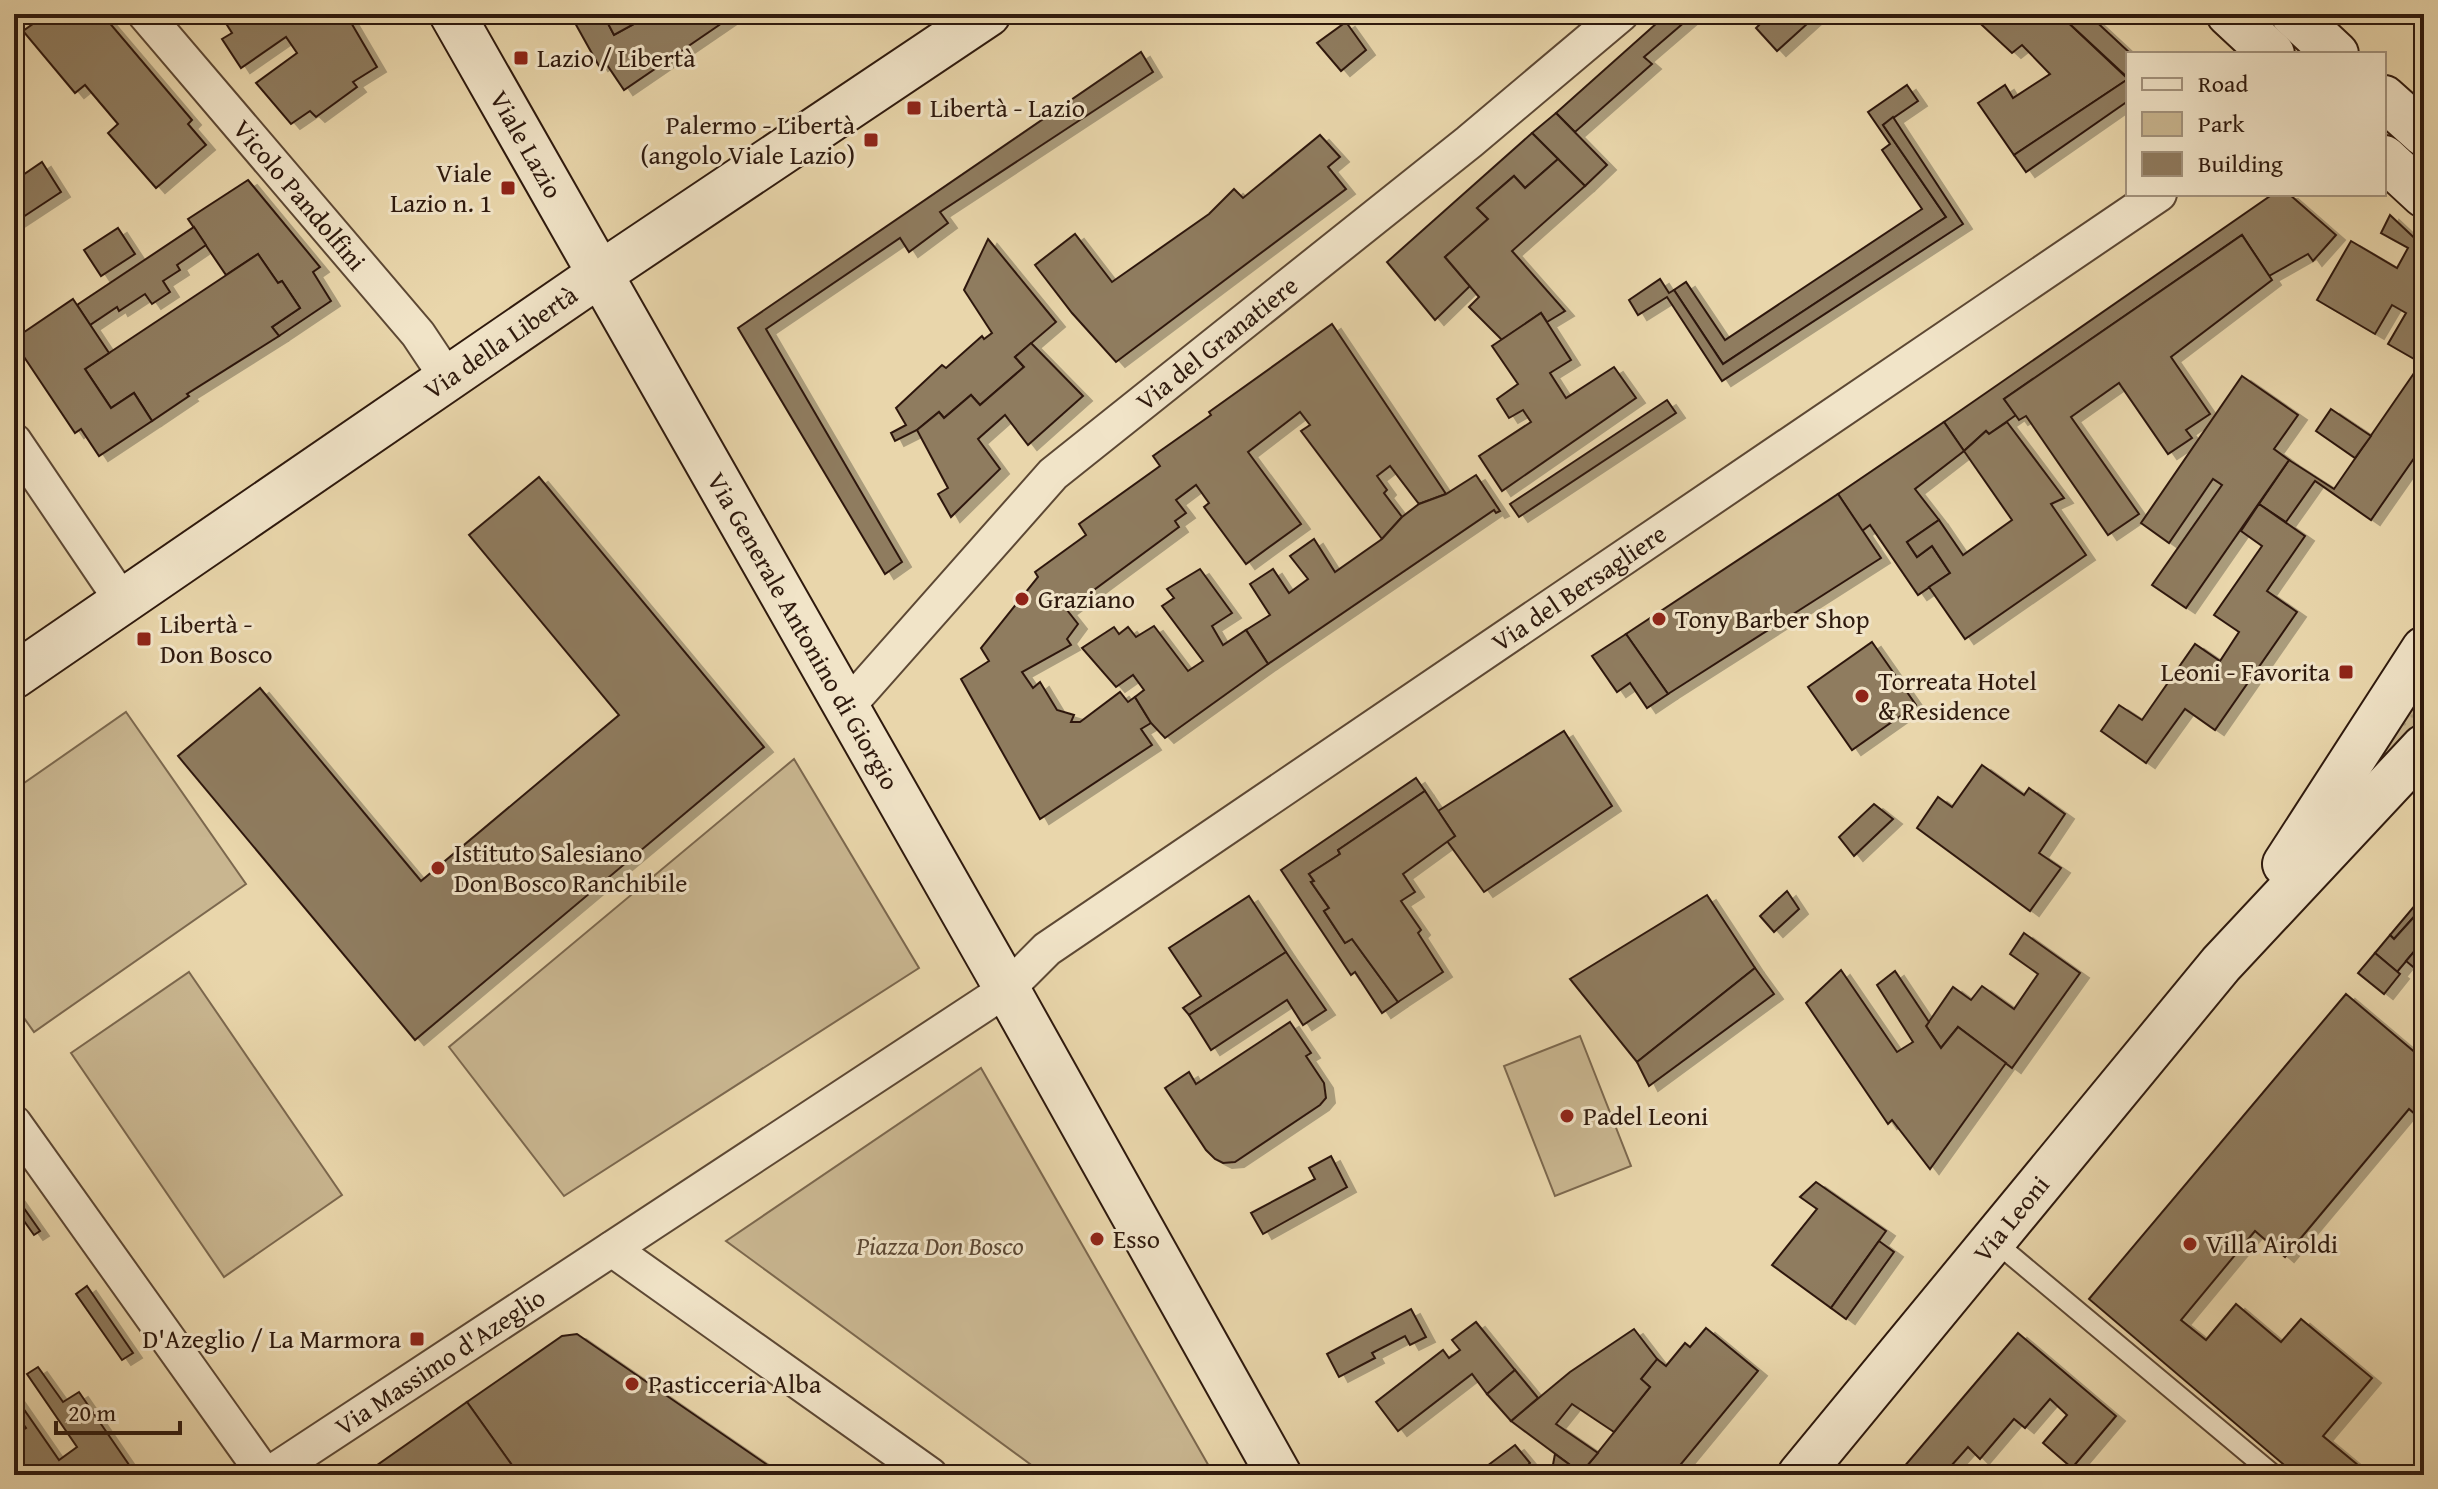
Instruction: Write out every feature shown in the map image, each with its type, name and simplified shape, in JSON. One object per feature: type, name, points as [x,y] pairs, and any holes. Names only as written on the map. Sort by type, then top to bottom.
[{"type":"street","name":"Vicolo Pandolfini","points":[[145,14],[418,334],[448,379]]},
{"type":"street","name":"Viale Lazio","points":[[452,14],[600,274]]},
{"type":"street","name":"Via della Libertà","points":[[14,676],[600,274],[988,14]]},
{"type":"street","name":"Via del Granatiere","points":[[846,708],[1053,474],[1469,142],[1621,14]]},
{"type":"street","points":[[2229,14],[2270,52]]},
{"type":"street","points":[[2298,16],[2334,52]]},
{"type":"street","points":[[2386,100],[2424,134]]},
{"type":"street","points":[[2386,160],[2424,195]]},
{"type":"street","name":"Via del Bersagliere","points":[[1007,989],[1047,949],[2156,196]]},
{"type":"street","name":"Via Generale Antonino di Giorgio","points":[[600,274],[1007,989]]},
{"type":"street","points":[[14,441],[123,602]]},
{"type":"street","name":"Via Leoni","points":[[2221,964],[2424,649]]},
{"type":"street","name":"Via Leoni","points":[[1800,1475],[2221,964],[2424,747]]},
{"type":"street","points":[[930,1475],[612,1249],[1007,989],[1279,1475]]},
{"type":"street","points":[[14,1123],[267,1475]]},
{"type":"street","name":"Via Massimo d'Azeglio","points":[[267,1475],[612,1249]]},
{"type":"lane","points":[[1994,1241],[2274,1475]]},
{"type":"green space","points":[[2424,691],[2424,721],[2392,759],[2382,751]]},
{"type":"green space","points":[[126,712],[246,884],[34,1032],[14,1004],[14,790]]},
{"type":"green space","points":[[794,759],[919,968],[564,1196],[449,1047]]},
{"type":"green space","points":[[189,972],[342,1195],[224,1277],[71,1053]]},
{"type":"green space","name":"Padel Leoni","points":[[1580,1036],[1631,1166],[1555,1196],[1504,1066]]},
{"type":"green space","name":"Piazza Don Bosco","points":[[981,1068],[1214,1475],[1045,1475],[726,1241]]},
{"type":"building","points":[[47,14],[102,14],[192,120],[188,124],[206,145],[156,188],[108,133],[118,124],[85,85],[75,93],[23,31]]},
{"type":"building","points":[[220,14],[346,14],[377,67],[353,82],[357,87],[316,117],[310,111],[291,124],[256,83],[297,53],[286,37],[241,68],[222,39],[232,33]]},
{"type":"building","points":[[570,14],[603,14],[614,35],[634,24],[631,20],[641,14],[725,14],[728,19],[624,90],[605,62],[599,66]]},
{"type":"building","points":[[603,14],[641,14],[631,20],[634,24],[614,35]]},
{"type":"building","points":[[1667,14],[1694,14],[1644,57],[1652,64],[1575,132],[1556,113]]},
{"type":"building","points":[[1770,14],[1818,14],[1777,51],[1756,28]]},
{"type":"building","points":[[1970,14],[2059,14],[2126,80],[2014,155],[1978,103],[2005,85],[2013,98],[2050,74],[2022,45],[2012,53]]},
{"type":"building","points":[[2059,14],[2088,14],[2129,52],[2126,52],[2126,76]]},
{"type":"building","points":[[1346,22],[1366,50],[1341,71],[1317,43]]},
{"type":"building","points":[[1141,52],[1153,72],[940,212],[948,223],[909,252],[900,238],[766,329],[902,562],[885,574],[738,328]]},
{"type":"building","points":[[2126,80],[2126,102],[2026,172],[2014,155]]},
{"type":"building","points":[[1907,85],[1918,101],[1883,125],[1946,217],[1723,364],[1674,290],[1686,282],[1725,340],[1922,209],[1882,150],[1890,144],[1868,112]]},
{"type":"building","points":[[1556,113],[1607,165],[1585,186],[1532,133]]},
{"type":"building","points":[[1893,117],[1963,224],[1722,381],[1667,297],[1638,315],[1629,300],[1660,279],[1669,293],[1674,290],[1723,364],[1946,217],[1883,125]]},
{"type":"building","points":[[1532,133],[1558,159],[1525,188],[1514,176],[1477,208],[1488,219],[1445,257],[1470,286],[1435,320],[1387,262]]},
{"type":"building","points":[[1320,135],[1340,157],[1328,167],[1346,189],[1116,362],[1035,265],[1075,234],[1112,282],[1209,214],[1234,189],[1243,198]]},
{"type":"building","points":[[1558,159],[1585,186],[1512,251],[1565,311],[1547,322],[1541,313],[1502,340],[1469,307],[1479,297],[1445,257],[1488,219],[1477,208],[1514,176],[1525,188]]},
{"type":"building","points":[[42,162],[61,192],[14,223],[14,173],[17,179]]},
{"type":"building","points":[[248,180],[320,267],[313,272],[331,301],[279,336],[272,327],[300,308],[282,281],[278,283],[258,254],[226,275],[188,219]]},
{"type":"building","points":[[2270,196],[2291,196],[2336,235],[2313,261],[2308,254],[2269,276],[2242,235],[2004,399],[2016,415],[1989,434],[1986,431],[1964,451],[1944,422]]},
{"type":"building","points":[[2390,215],[2424,247],[2424,295],[2418,305],[2424,309],[2424,358],[2421,363],[2388,344],[2406,313],[2392,305],[2375,334],[2317,300],[2351,241],[2397,268],[2408,248],[2381,233]]},
{"type":"building","points":[[194,227],[206,245],[177,265],[180,270],[163,281],[170,292],[152,304],[145,294],[119,311],[117,307],[90,325],[77,305]]},
{"type":"building","points":[[118,228],[135,254],[101,276],[84,250]]},
{"type":"building","points":[[2242,235],[2272,280],[2171,357],[2210,414],[2186,430],[2192,438],[2168,454],[2119,383],[2071,417],[2139,514],[2108,535],[2026,416],[2019,420],[2004,399]]},
{"type":"building","points":[[988,239],[1056,322],[1015,357],[1024,367],[980,405],[971,395],[944,418],[939,412],[917,430],[895,441],[891,433],[906,425],[896,408],[942,365],[946,368],[982,336],[984,339],[992,333],[964,290]]},
{"type":"building","points":[[258,254],[300,308],[272,327],[279,336],[187,394],[189,396],[152,421],[134,393],[111,408],[85,369]]},
{"type":"building","points":[[73,299],[109,353],[85,369],[111,408],[134,393],[152,421],[99,456],[81,429],[75,433],[14,342],[14,339]]},
{"type":"building","points":[[1541,313],[1571,360],[1550,373],[1566,398],[1614,367],[1636,398],[1502,491],[1479,456],[1531,422],[1523,410],[1509,418],[1497,399],[1518,384],[1492,346]]},
{"type":"building","points":[[1332,324],[1446,494],[1419,504],[1390,466],[1377,476],[1387,490],[1384,493],[1402,517],[1382,539],[1301,431],[1310,425],[1300,412],[1248,452],[1301,524],[1246,564],[1204,507],[1209,503],[1196,485],[1176,500],[1186,513],[1175,521],[1179,527],[1067,610],[1078,624],[1067,639],[1071,645],[1022,672],[1033,688],[1040,682],[1057,710],[1074,715],[1071,722],[1080,722],[1120,692],[1128,702],[1135,697],[1151,723],[1141,729],[1152,745],[1040,819],[961,679],[989,661],[981,648],[1038,577],[1035,572],[1086,535],[1079,524],[1160,466],[1153,456]]},
{"type":"building","points":[[1031,343],[1083,396],[1028,445],[1005,415],[978,439],[1000,469],[951,517],[938,494],[948,488],[917,430],[939,412],[944,418],[971,395],[980,405],[1024,367],[1015,357]]},
{"type":"building","points":[[2421,363],[2424,366],[2424,464],[2415,457],[2371,520],[2315,481],[2286,522],[2259,504],[2289,460],[2334,489]]},
{"type":"building","points":[[2242,376],[2298,415],[2274,449],[2289,460],[2186,608],[2152,585],[2222,485],[2213,479],[2169,543],[2141,523]]},
{"type":"building","points":[[1667,400],[1676,413],[1519,517],[1510,504]]},
{"type":"building","points":[[2331,409],[2371,436],[2355,458],[2316,431]]},
{"type":"building","points":[[1944,422],[1964,451],[1915,489],[1939,520],[1907,542],[1917,557],[1932,546],[1950,573],[1918,595],[1870,525],[1862,531],[1838,494]]},
{"type":"building","points":[[2007,422],[2064,498],[2051,504],[2086,555],[1965,639],[1929,587],[1950,573],[1932,546],[1917,557],[1907,542],[1939,520],[1963,555],[2012,520],[1964,451],[1986,431],[1989,434]]},
{"type":"building","points":[[1476,475],[1500,511],[1496,513],[1494,510],[1268,664],[1246,630],[1270,615],[1250,584],[1273,569],[1289,593],[1308,579],[1290,556],[1314,539],[1335,572],[1382,539],[1419,504],[1446,494]]},
{"type":"building","points":[[539,477],[764,747],[415,1040],[178,756],[260,688],[421,881],[619,715],[469,535]]},
{"type":"building","points":[[1838,494],[1881,558],[1668,694],[1626,634]]},
{"type":"building","points":[[2259,504],[2305,536],[2267,591],[2297,612],[2215,730],[2185,709],[2146,763],[2101,731],[2119,705],[2142,720],[2195,644],[2220,661],[2239,632],[2214,615],[2262,546],[2241,531]]},
{"type":"building","points":[[1200,569],[1232,613],[1212,626],[1223,645],[1246,630],[1268,664],[1165,738],[1151,723],[1135,697],[1144,690],[1133,675],[1116,687],[1082,648],[1114,627],[1119,634],[1128,627],[1136,637],[1154,626],[1188,671],[1203,661],[1162,606],[1174,598],[1167,589]]},
{"type":"building","points":[[1626,634],[1668,694],[1647,708],[1630,683],[1617,692],[1592,656]]},
{"type":"building","name":"Torreata Hotel & Residence","points":[[1872,642],[1916,705],[1852,750],[1808,687]]},
{"type":"building","points":[[1564,731],[1612,806],[1484,892],[1447,841],[1455,836],[1438,811]]},
{"type":"building","points":[[1982,765],[2024,795],[2029,788],[2065,814],[2039,853],[2061,868],[2030,911],[1917,828],[1938,797],[1952,807]]},
{"type":"building","points":[[1416,778],[1425,791],[1338,850],[1340,854],[1309,874],[1329,908],[1324,911],[1345,943],[1352,939],[1398,1002],[1382,1013],[1355,972],[1351,975],[1281,870]]},
{"type":"building","points":[[1425,791],[1455,836],[1403,874],[1415,892],[1401,901],[1421,930],[1418,933],[1443,972],[1398,1002],[1352,939],[1345,943],[1324,911],[1329,908],[1309,874],[1340,854],[1338,850]]},
{"type":"building","points":[[1874,804],[1893,819],[1854,856],[1839,837]]},
{"type":"building","points":[[1787,891],[1799,909],[1774,932],[1760,916]]},
{"type":"building","points":[[1707,895],[1755,968],[1637,1062],[1570,979]]},
{"type":"building","points":[[1249,896],[1286,952],[1189,1015],[1183,1008],[1201,996],[1169,948]]},
{"type":"building","points":[[2422,897],[2424,927],[2413,918],[2394,939],[2390,935]]},
{"type":"building","points":[[2413,918],[2424,927],[2424,940],[2397,972],[2375,953],[2390,935],[2394,939]]},
{"type":"building","points":[[2024,933],[2080,973],[2012,1068],[1958,1027],[1941,1048],[1926,1026],[1953,987],[1971,1000],[1982,986],[2014,1009],[2038,974],[2010,954]]},
{"type":"building","points":[[2424,940],[2424,976],[2406,961]]},
{"type":"building","points":[[1286,952],[1326,1010],[1303,1025],[1287,1000],[1211,1050],[1189,1015]]},
{"type":"building","points":[[2375,953],[2400,974],[2384,994],[2358,973]]},
{"type":"building","points":[[1755,968],[1774,994],[1649,1086],[1637,1062]]},
{"type":"building","points":[[1841,970],[1897,1052],[1913,1042],[1877,985],[1895,971],[1929,1022],[1926,1026],[1941,1048],[1958,1027],[2006,1063],[1930,1169],[1892,1120],[1888,1124],[1806,1003]]},
{"type":"building","name":"Villa Airoldi","points":[[2346,994],[2424,1060],[2424,1122],[2409,1109],[2285,1257],[2255,1231],[2181,1320],[2206,1340],[2236,1304],[2281,1342],[2301,1319],[2372,1378],[2323,1436],[2370,1475],[2296,1475],[2089,1299]]},
{"type":"building","points":[[1290,1022],[1311,1053],[1306,1056],[1324,1083],[1326,1098],[1235,1162],[1223,1163],[1215,1159],[1165,1088],[1189,1072],[1196,1084]]},
{"type":"building","points":[[1331,1156],[1347,1187],[1263,1234],[1251,1213],[1315,1179],[1309,1168]]},
{"type":"building","points":[[1816,1182],[1886,1231],[1831,1308],[1772,1265],[1817,1209],[1800,1197]]},
{"type":"building","points":[[14,1194],[40,1231],[34,1235],[14,1207]]},
{"type":"building","points":[[1879,1241],[1894,1252],[1846,1319],[1831,1308]]},
{"type":"building","points":[[87,1286],[133,1353],[122,1360],[76,1294]]},
{"type":"building","points":[[1411,1309],[1426,1337],[1410,1345],[1405,1336],[1372,1353],[1375,1358],[1339,1377],[1327,1354]]},
{"type":"building","points":[[1476,1322],[1515,1370],[1487,1394],[1472,1374],[1398,1431],[1376,1402],[1443,1350],[1449,1358],[1460,1350],[1452,1340]]},
{"type":"building","points":[[1706,1328],[1758,1371],[1672,1475],[1580,1475],[1650,1387],[1641,1379],[1657,1359],[1666,1366],[1685,1343],[1690,1347]]},
{"type":"building","points":[[1634,1329],[1657,1359],[1641,1379],[1650,1387],[1614,1432],[1572,1404],[1556,1424],[1598,1453],[1581,1473],[1511,1421],[1570,1372]]},
{"type":"building","points":[[2018,1333],[2116,1416],[2072,1468],[2043,1443],[2067,1415],[2050,1399],[2025,1428],[2014,1419],[1980,1459],[1968,1447],[1951,1466],[1960,1475],[1897,1475]]},
{"type":"building","points":[[577,1334],[782,1475],[519,1475],[467,1402],[562,1336]]},
{"type":"building","points":[[38,1367],[63,1402],[79,1392],[136,1475],[14,1475],[14,1436],[26,1428],[14,1411],[14,1395],[59,1460],[77,1447],[27,1374]]},
{"type":"building","points":[[1515,1370],[1538,1398],[1511,1421],[1487,1394]]},
{"type":"building","points":[[467,1402],[519,1475],[363,1475]]},
{"type":"building","points":[[1515,1445],[1530,1463],[1519,1475],[1475,1475]]},
{"type":"building","points":[[1555,1454],[1581,1473],[1551,1475]]},
{"type":"place","name":"Lazio / Libertà","points":[[521,58]]},
{"type":"place","name":"Libertà - Lazio","points":[[914,108]]},
{"type":"place","name":"Palermo - Libertà (angolo Viale Lazio)","points":[[871,140]]},
{"type":"place","name":"Viale Lazio n. 1","points":[[508,188]]},
{"type":"place","name":"Graziano","points":[[1022,599]]},
{"type":"place","name":"Tony Barber Shop","points":[[1659,619]]},
{"type":"place","name":"Libertà - Don Bosco","points":[[144,639]]},
{"type":"place","name":"Leoni - Favorita","points":[[2346,672]]},
{"type":"place","name":"Torreata Hotel & Residence","points":[[1862,696]]},
{"type":"place","name":"Istituto Salesiano Don Bosco Ranchibile","points":[[438,868]]},
{"type":"place","name":"Padel Leoni","points":[[1567,1116]]},
{"type":"place","name":"Esso","points":[[1097,1239]]},
{"type":"place","name":"Villa Airoldi","points":[[2190,1244]]},
{"type":"place","name":"D'Azeglio / La Marmora","points":[[417,1339]]},
{"type":"place","name":"Pasticceria Alba","points":[[632,1384]]}]
